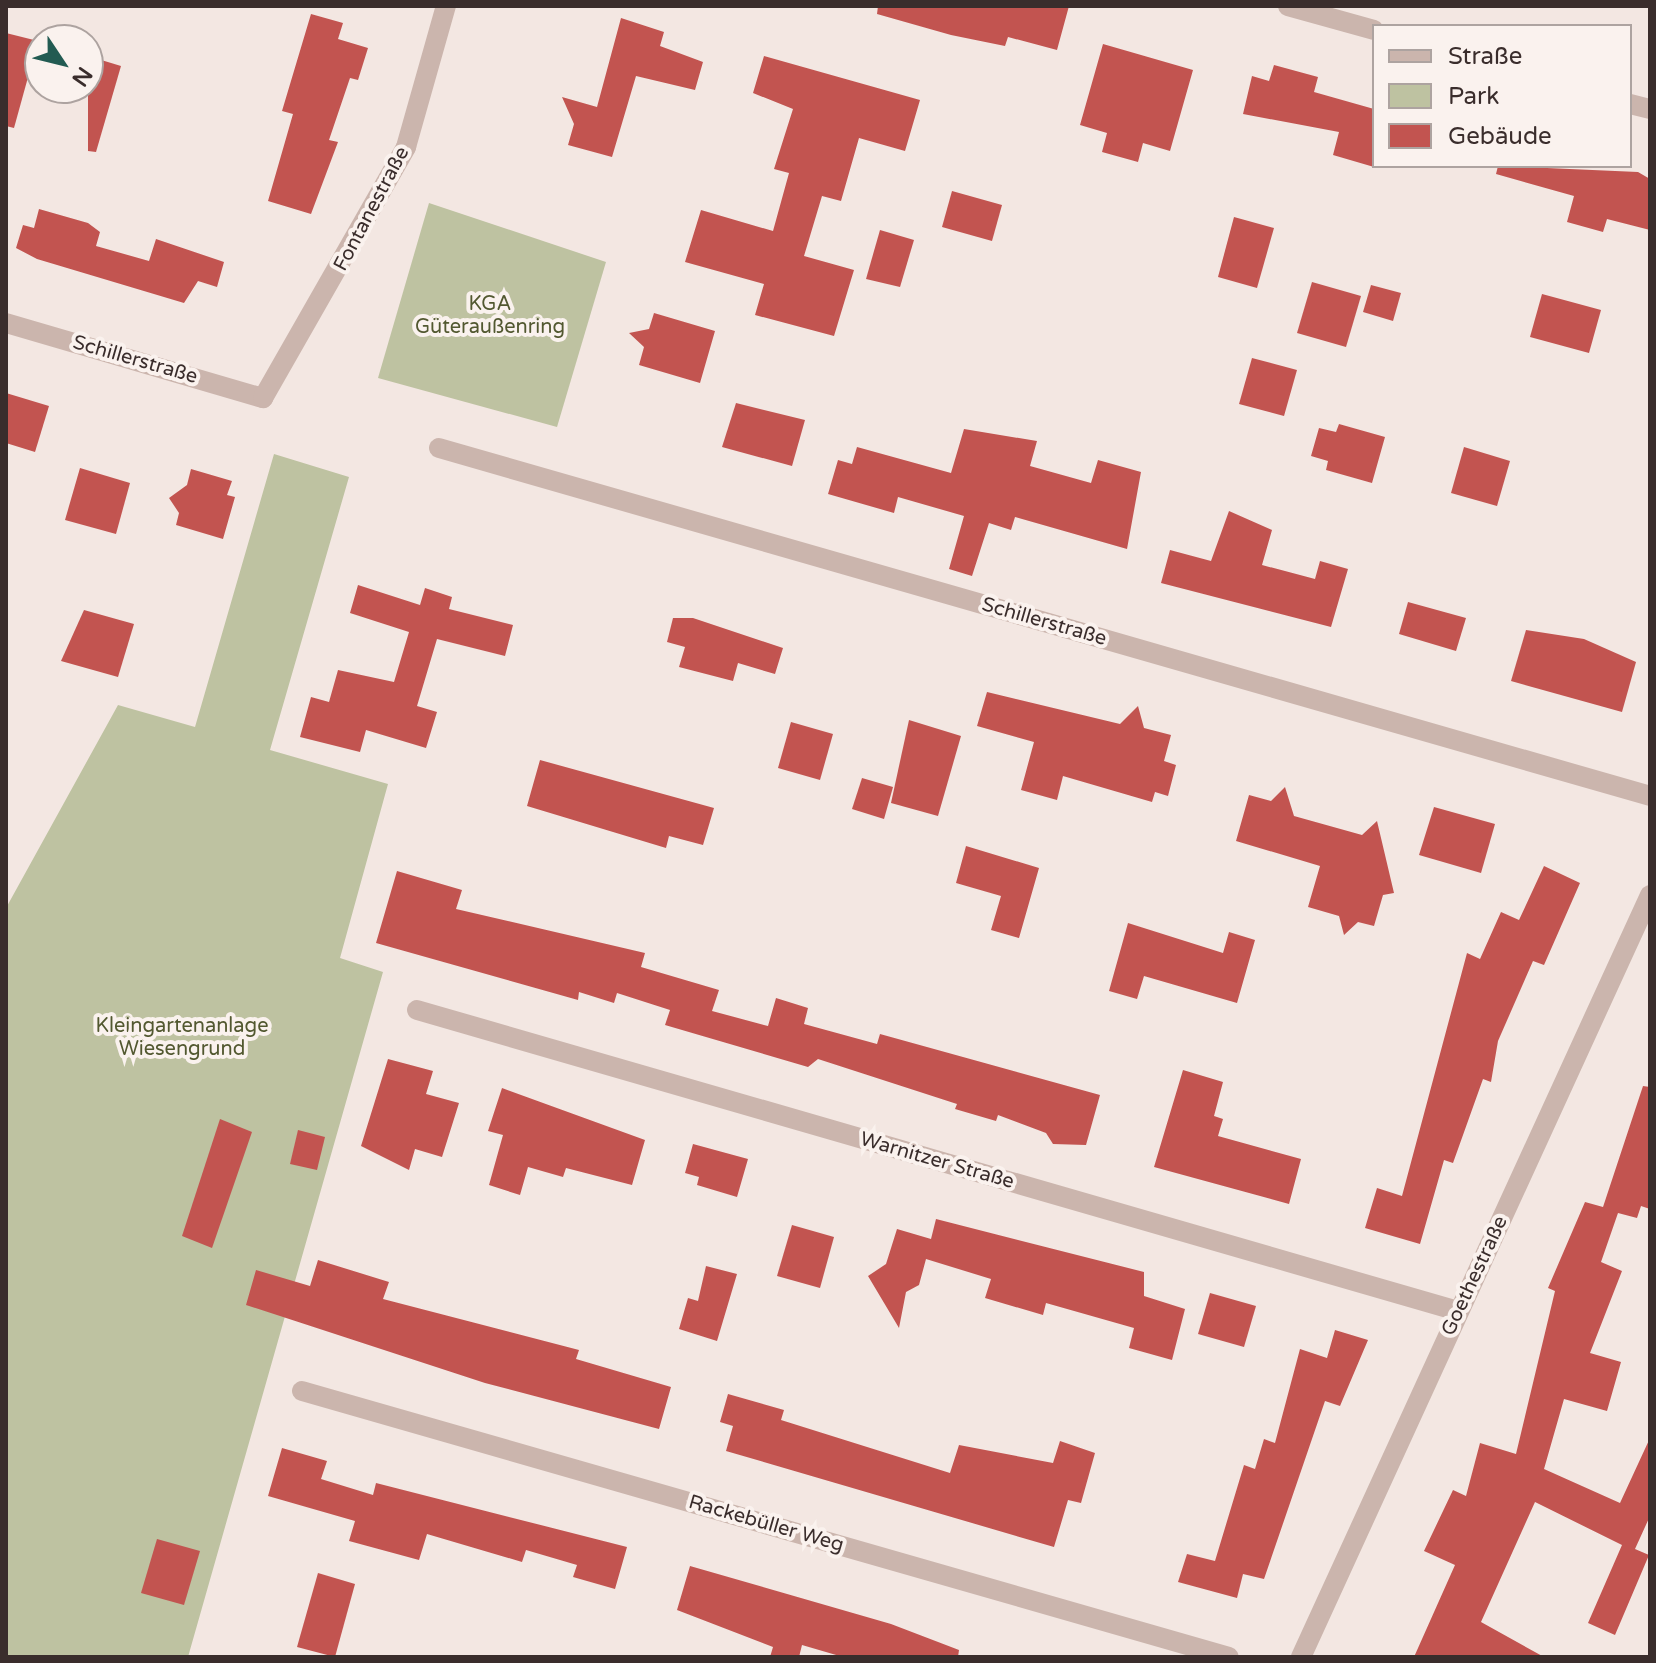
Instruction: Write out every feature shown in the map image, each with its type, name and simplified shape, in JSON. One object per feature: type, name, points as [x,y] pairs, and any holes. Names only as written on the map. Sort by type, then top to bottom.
[{"type":"street","name":"Fontanestraße","points":[[263,398],[406,147],[446,6]]},
{"type":"street","points":[[1288,6],[1372,29]]},
{"type":"street","name":"Schillerstraße","points":[[6,323],[263,398]]},
{"type":"street","name":"Schillerstraße","points":[[439,448],[1650,796]]},
{"type":"street","name":"Goethestraße","points":[[1301,1657],[1650,895]]},
{"type":"street","name":"Warnitzer Straße","points":[[417,1010],[1458,1311]]},
{"type":"street","name":"Rackebüller Weg","points":[[302,1391],[1229,1657]]},
{"type":"green space","name":"KGA Güteraußenring","points":[[429,203],[606,262],[557,427],[378,378]]},
{"type":"green space","name":"Kleingartenanlage Wiesengrund","points":[[274,454],[349,477],[270,750],[388,784],[340,958],[383,972],[188,1657],[6,1657],[6,908],[118,705],[195,727]]},
{"type":"building","points":[[878,6],[1069,6],[1057,50],[1008,37],[1005,46],[951,35],[877,14]]},
{"type":"building","points":[[311,14],[343,23],[338,39],[368,48],[358,80],[350,78],[329,140],[338,142],[311,214],[268,201],[293,114],[282,111]]},
{"type":"building","points":[[621,18],[664,32],[660,46],[703,62],[695,90],[636,76],[612,157],[568,145],[574,124],[562,97],[597,107]]},
{"type":"building","points":[[6,33],[24,38],[24,92],[14,128],[6,126]]},
{"type":"building","points":[[1103,44],[1193,70],[1170,151],[1143,143],[1138,162],[1102,152],[1107,133],[1080,125]]},
{"type":"building","points":[[764,56],[920,100],[905,151],[859,138],[841,201],[822,196],[804,256],[854,270],[834,336],[755,315],[764,284],[685,262],[701,210],[773,231],[789,173],[774,169],[793,109],[753,93]]},
{"type":"building","points":[[104,61],[121,66],[96,152],[88,151],[88,104],[104,104]]},
{"type":"building","points":[[1274,65],[1318,77],[1314,92],[1372,108],[1372,166],[1333,155],[1339,132],[1243,114],[1252,76],[1269,81]]},
{"type":"building","points":[[1498,168],[1638,172],[1650,179],[1650,230],[1607,219],[1603,232],[1567,222],[1574,196],[1496,174]]},
{"type":"building","points":[[952,191],[1002,205],[992,241],[942,227]]},
{"type":"building","points":[[39,209],[88,223],[100,232],[96,246],[149,261],[156,239],[224,262],[217,287],[198,281],[184,303],[37,259],[16,248],[23,225],[34,228]]},
{"type":"building","points":[[1234,217],[1274,228],[1257,288],[1218,277]]},
{"type":"building","points":[[880,230],[914,240],[900,287],[866,279]]},
{"type":"building","points":[[1312,282],[1361,296],[1346,347],[1297,333]]},
{"type":"building","points":[[1371,285],[1401,293],[1393,321],[1363,312]]},
{"type":"building","points":[[1542,294],[1601,310],[1589,353],[1530,337]]},
{"type":"building","points":[[654,313],[715,331],[700,383],[639,365],[644,347],[629,333],[649,329]]},
{"type":"building","points":[[1252,358],[1297,370],[1284,416],[1239,404]]},
{"type":"building","points":[[6,393],[49,406],[35,452],[6,443]]},
{"type":"building","points":[[736,403],[805,420],[792,466],[722,447]]},
{"type":"building","points":[[1339,424],[1385,437],[1372,483],[1326,470],[1328,461],[1311,456],[1319,428],[1336,432]]},
{"type":"building","points":[[964,429],[1037,441],[1030,466],[1091,483],[1098,460],[1141,472],[1127,549],[1015,517],[1011,530],[989,523],[972,576],[949,569],[964,516],[898,497],[894,513],[828,494],[838,460],[852,464],[857,447],[951,473]]},
{"type":"building","points":[[1464,447],[1510,461],[1497,506],[1451,493]]},
{"type":"building","points":[[80,468],[130,483],[116,534],[65,520]]},
{"type":"building","points":[[191,469],[232,481],[227,495],[235,497],[223,539],[176,525],[179,513],[169,498],[187,485]]},
{"type":"building","points":[[1229,511],[1272,530],[1262,565],[1315,579],[1320,561],[1348,569],[1331,627],[1161,583],[1170,550],[1211,561]]},
{"type":"building","points":[[358,585],[420,605],[425,588],[452,597],[449,609],[513,625],[505,656],[437,639],[417,706],[437,712],[426,748],[366,730],[360,752],[300,737],[311,697],[329,702],[338,670],[394,682],[409,632],[350,613]]},
{"type":"building","points":[[1408,602],[1466,618],[1456,651],[1399,634]]},
{"type":"building","points":[[84,610],[134,624],[118,677],[61,661]]},
{"type":"building","points":[[673,618],[693,618],[783,648],[775,674],[738,663],[733,681],[679,667],[685,647],[667,642]]},
{"type":"building","points":[[1526,630],[1584,639],[1636,662],[1622,712],[1511,681]]},
{"type":"building","points":[[987,692],[1120,724],[1138,706],[1144,728],[1171,735],[1164,761],[1176,765],[1168,796],[1155,792],[1152,802],[1063,776],[1057,800],[1021,790],[1034,742],[977,726]]},
{"type":"building","points":[[909,720],[961,736],[938,816],[891,803]]},
{"type":"building","points":[[791,722],[833,734],[820,780],[778,768]]},
{"type":"building","points":[[540,760],[714,808],[703,845],[669,836],[666,848],[527,806]]},
{"type":"building","points":[[862,778],[893,787],[884,819],[852,809]]},
{"type":"building","points":[[1285,787],[1294,816],[1362,835],[1377,821],[1394,893],[1383,895],[1374,926],[1358,922],[1344,935],[1339,916],[1308,907],[1320,866],[1236,841],[1249,795],[1271,801]]},
{"type":"building","points":[[1434,807],[1495,824],[1481,873],[1419,855]]},
{"type":"building","points":[[966,846],[1039,868],[1019,938],[991,930],[1001,896],[956,883]]},
{"type":"building","points":[[1544,866],[1580,883],[1544,965],[1533,961],[1498,1041],[1491,1082],[1483,1079],[1453,1163],[1444,1160],[1420,1244],[1365,1228],[1377,1188],[1402,1196],[1467,953],[1480,959],[1501,912],[1519,920]]},
{"type":"building","points":[[397,871],[462,890],[456,909],[645,953],[641,967],[719,990],[712,1011],[768,1026],[776,998],[808,1008],[804,1024],[877,1044],[880,1034],[1100,1095],[1086,1145],[1053,1144],[1046,1133],[998,1115],[996,1121],[955,1109],[957,1104],[818,1059],[808,1067],[665,1025],[670,1010],[617,993],[614,1003],[579,992],[578,1000],[376,943]]},
{"type":"building","points":[[1128,923],[1223,953],[1229,932],[1255,940],[1237,1003],[1144,976],[1137,999],[1109,991]]},
{"type":"building","points":[[388,1059],[433,1071],[426,1094],[459,1103],[442,1157],[415,1149],[409,1170],[361,1146]]},
{"type":"building","points":[[1183,1070],[1223,1082],[1214,1116],[1223,1119],[1218,1136],[1301,1159],[1289,1204],[1154,1167]]},
{"type":"building","points":[[1643,1086],[1650,1087],[1650,1209],[1641,1206],[1637,1218],[1618,1213],[1601,1262],[1622,1271],[1590,1353],[1621,1362],[1607,1411],[1564,1399],[1544,1469],[1620,1503],[1650,1438],[1650,1516],[1635,1549],[1649,1555],[1615,1635],[1588,1623],[1622,1545],[1535,1502],[1481,1622],[1544,1657],[1414,1657],[1455,1565],[1424,1551],[1453,1490],[1466,1496],[1480,1443],[1516,1454],[1555,1291],[1548,1288],[1585,1202],[1603,1207]]},
{"type":"building","points":[[502,1088],[645,1140],[632,1185],[566,1168],[563,1177],[528,1167],[520,1195],[489,1185],[503,1135],[488,1131]]},
{"type":"building","points":[[220,1119],[252,1132],[212,1248],[182,1236]]},
{"type":"building","points":[[298,1130],[325,1137],[317,1170],[290,1164]]},
{"type":"building","points":[[693,1144],[748,1159],[737,1197],[697,1185],[699,1177],[685,1173]]},
{"type":"building","points":[[936,1219],[1144,1272],[1144,1296],[1185,1309],[1172,1360],[1129,1348],[1134,1328],[1046,1303],[1043,1315],[985,1298],[991,1279],[926,1259],[919,1285],[906,1292],[899,1328],[868,1276],[886,1264],[897,1229],[931,1239]]},
{"type":"building","points":[[792,1225],[834,1237],[820,1288],[777,1276]]},
{"type":"building","points":[[318,1260],[389,1282],[383,1299],[579,1350],[576,1359],[671,1387],[659,1429],[485,1383],[246,1305],[256,1270],[310,1286]]},
{"type":"building","points":[[706,1266],[737,1274],[717,1341],[679,1329],[688,1298],[698,1301]]},
{"type":"building","points":[[1210,1293],[1256,1306],[1244,1347],[1198,1334]]},
{"type":"building","points":[[1335,1330],[1368,1340],[1340,1406],[1325,1401],[1264,1579],[1243,1574],[1237,1598],[1178,1582],[1187,1554],[1215,1561],[1244,1465],[1255,1469],[1264,1439],[1275,1443],[1300,1349],[1327,1358]]},
{"type":"building","points":[[728,1394],[784,1410],[781,1420],[950,1473],[959,1445],[1053,1463],[1060,1441],[1095,1453],[1081,1503],[1068,1500],[1054,1547],[726,1451],[733,1426],[720,1422]]},
{"type":"building","points":[[282,1448],[327,1461],[321,1479],[373,1495],[376,1483],[627,1547],[615,1589],[573,1577],[577,1565],[526,1550],[522,1562],[427,1534],[419,1560],[349,1541],[355,1521],[268,1496]]},
{"type":"building","points":[[157,1539],[200,1551],[184,1605],[141,1593]]},
{"type":"building","points":[[690,1566],[891,1624],[959,1650],[958,1657],[843,1657],[802,1645],[799,1657],[770,1657],[773,1647],[677,1610]]},
{"type":"building","points":[[318,1573],[355,1584],[335,1657],[297,1647]]}]
